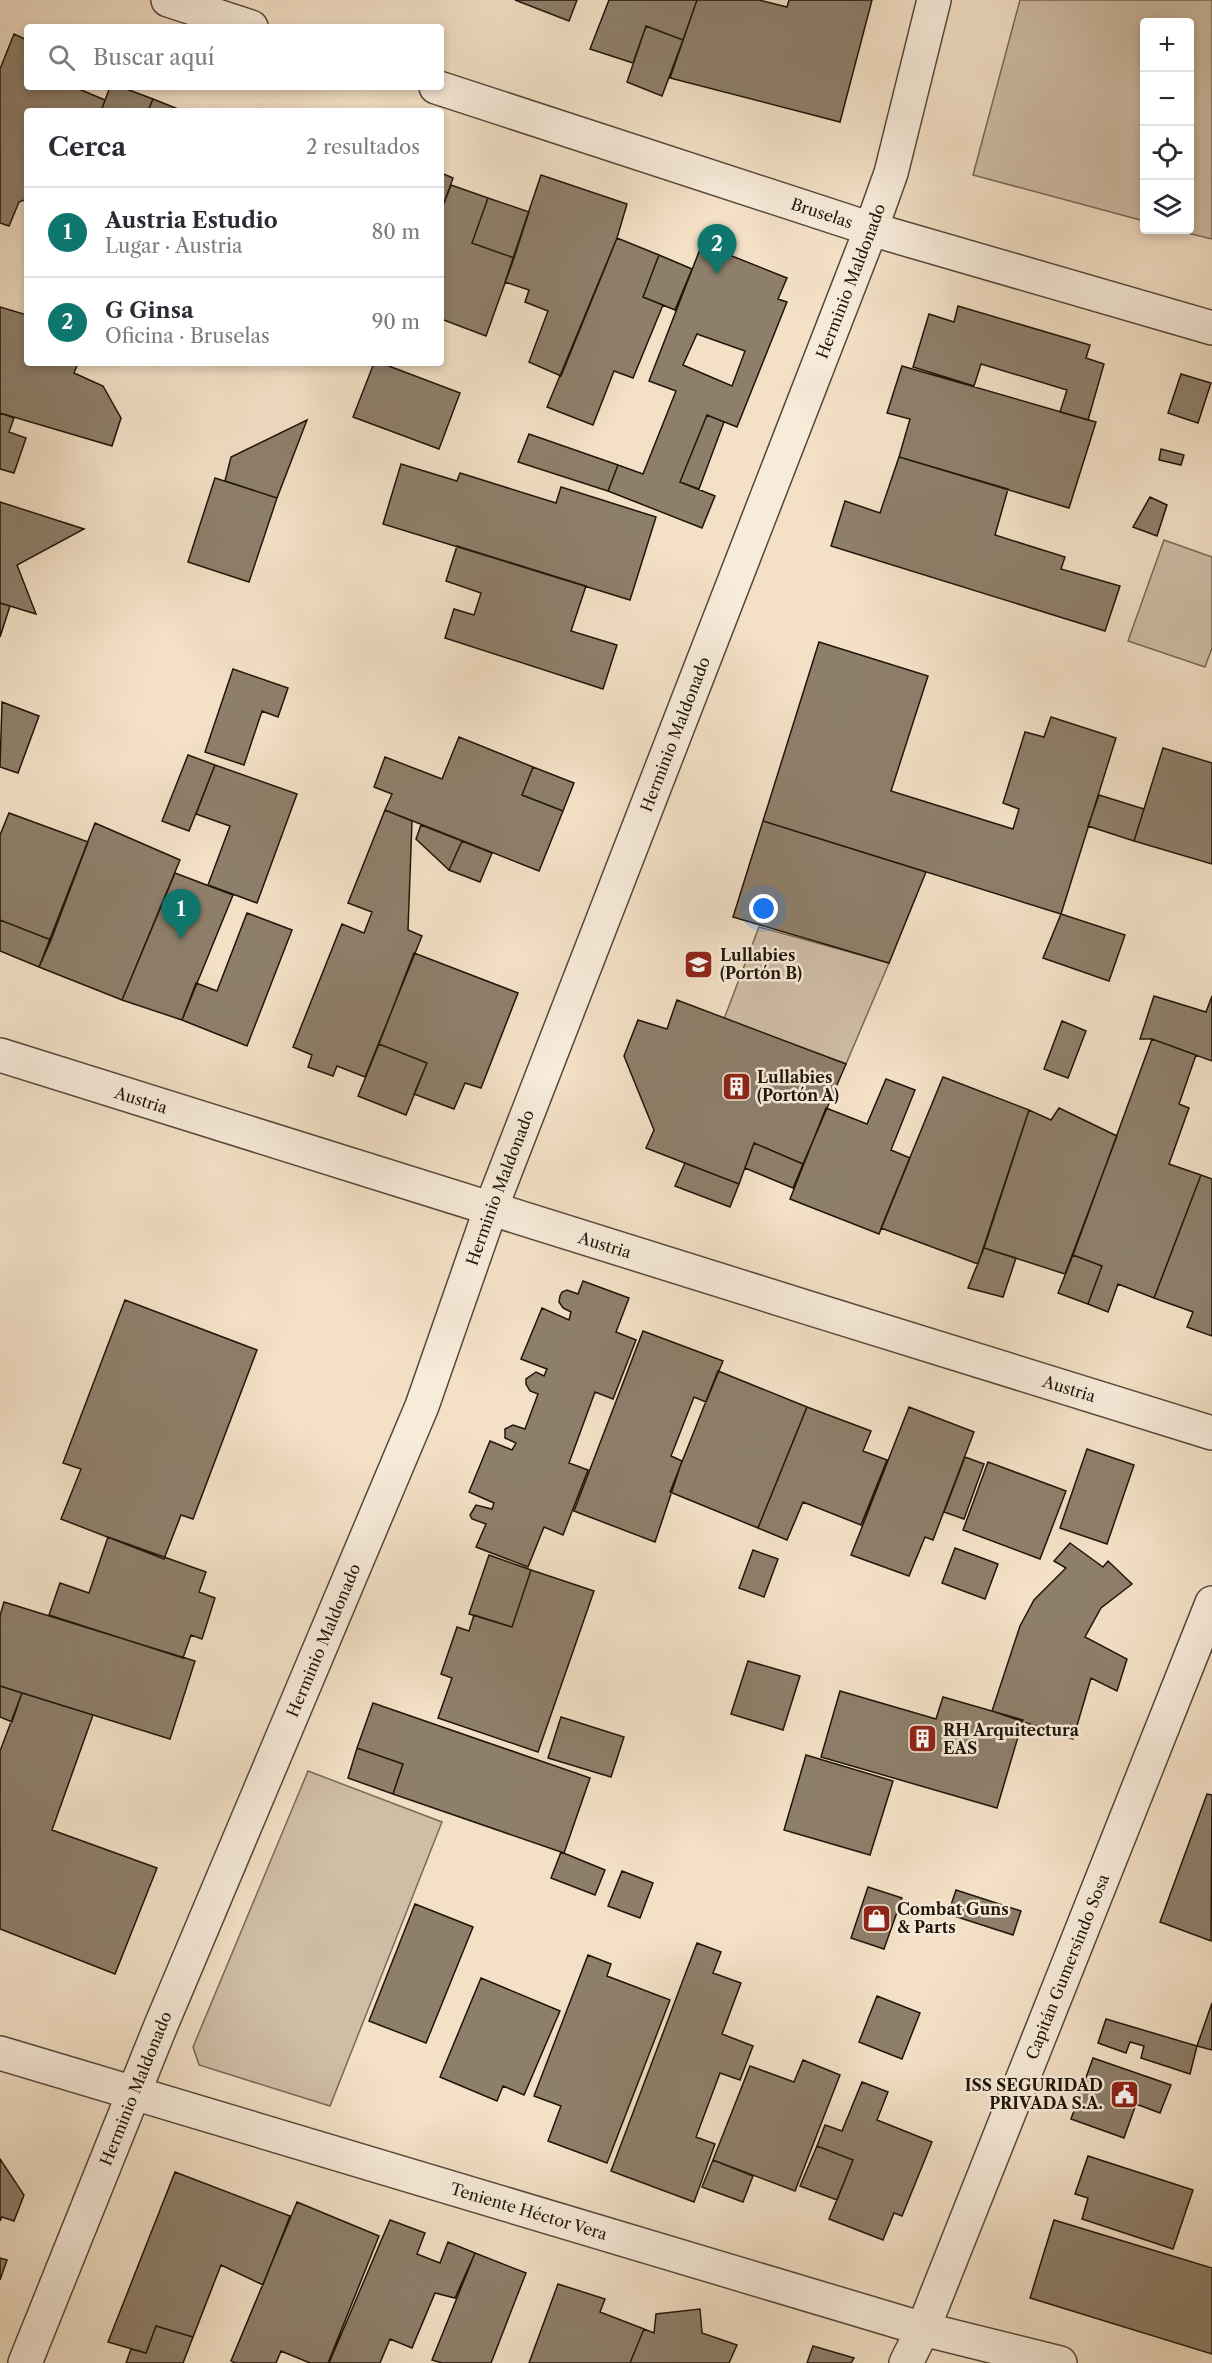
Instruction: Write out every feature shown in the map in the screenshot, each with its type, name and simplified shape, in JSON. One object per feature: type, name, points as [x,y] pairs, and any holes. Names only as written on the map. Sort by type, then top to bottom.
[{"type":"street","points":[[168,0],[242,24]]},
{"type":"street","name":"Herminio Maldonado","points":[[25,2363],[133,2094],[422,1406],[491,1208],[871,229],[891,173],[934,0]]},
{"type":"street","name":"Bruselas","points":[[444,90],[871,229],[1212,328]]},
{"type":"street","name":"Austria","points":[[0,1055],[435,1194],[491,1208],[1212,1433]]},
{"type":"street","name":"Capitán Gumersindo Sosa","points":[[906,2363],[923,2329],[1212,1604]]},
{"type":"street","name":"Teniente Héctor Vera","points":[[0,2053],[923,2329],[1060,2363]]},
{"type":"shaded area","points":[[1020,0],[1212,0],[1212,239],[1191,234],[1194,234],[1194,18],[1140,18],[1140,220],[973,175]]},
{"type":"shaded area","points":[[1164,540],[1212,557],[1212,648],[1205,667],[1128,641]]},
{"type":"shaded area","points":[[759,927],[889,963],[846,1064],[724,1019]]},
{"type":"shaded area","points":[[308,1771],[442,1822],[330,2106],[199,2065],[193,2047]]},
{"type":"building","points":[[515,0],[577,0],[569,21]]},
{"type":"building","points":[[609,0],[697,0],[683,40],[646,26],[633,63],[590,49]]},
{"type":"building","points":[[697,0],[759,0],[787,7],[789,0],[872,0],[840,122],[670,78]]},
{"type":"building","points":[[646,26],[683,40],[662,96],[627,82]]},
{"type":"building","points":[[14,34],[24,39],[24,90],[81,90],[105,100],[102,108],[24,108],[24,200],[19,202],[9,226],[0,223],[0,69]]},
{"type":"building","points":[[109,90],[129,90],[153,99],[149,108],[102,108]]},
{"type":"building","points":[[153,99],[176,108],[149,108]]},
{"type":"building","points":[[444,174],[453,178],[444,203]]},
{"type":"building","points":[[541,175],[627,204],[617,238],[561,376],[529,362],[548,311],[525,302],[529,290],[505,282]]},
{"type":"building","points":[[451,185],[488,198],[472,243],[514,258],[486,336],[444,320],[444,203]]},
{"type":"building","points":[[488,198],[529,212],[514,258],[472,243]]},
{"type":"building","points":[[617,238],[659,255],[643,297],[663,305],[633,378],[614,371],[593,425],[547,407]]},
{"type":"building","points":[[702,244],[787,278],[778,299],[787,302],[737,427],[707,415],[680,482],[715,496],[702,528],[608,491],[618,465],[643,474],[676,391],[649,381]],"holes":[[[697,334],[745,351],[732,386],[683,365]]]},
{"type":"building","points":[[659,255],[692,269],[675,310],[643,297]]},
{"type":"building","points":[[958,306],[1090,345],[1086,358],[1104,364],[1088,420],[1060,412],[1067,390],[981,364],[974,386],[913,367],[929,314],[954,322]]},
{"type":"building","points":[[0,307],[24,314],[24,366],[77,366],[74,373],[103,386],[121,418],[112,446],[0,413]]},
{"type":"building","points":[[373,366],[389,366],[460,393],[439,449],[353,417]]},
{"type":"building","points":[[902,366],[1096,422],[1069,508],[899,457],[910,419],[887,413]]},
{"type":"building","points":[[1181,374],[1211,383],[1198,423],[1168,413]]},
{"type":"building","points":[[0,413],[14,418],[9,432],[26,438],[14,473],[0,469]]},
{"type":"building","points":[[707,415],[724,422],[699,489],[680,482]]},
{"type":"building","points":[[307,420],[277,498],[225,481],[231,457]]},
{"type":"building","points":[[529,434],[618,465],[608,491],[518,462]]},
{"type":"building","points":[[1161,449],[1184,455],[1181,465],[1159,460]]},
{"type":"building","points":[[899,457],[1008,489],[995,535],[1065,557],[1061,569],[1120,586],[1105,631],[831,546],[845,501],[880,513]]},
{"type":"building","points":[[401,464],[457,481],[460,473],[556,503],[561,487],[656,517],[630,600],[383,524]]},
{"type":"building","points":[[215,478],[277,498],[249,582],[188,562]]},
{"type":"building","points":[[1150,497],[1167,505],[1157,536],[1133,527]]},
{"type":"building","points":[[0,502],[84,529],[17,565],[36,614],[0,603]]},
{"type":"building","points":[[457,546],[586,586],[571,631],[617,645],[603,689],[445,638],[454,609],[474,615],[481,593],[446,581]]},
{"type":"building","points":[[0,603],[10,606],[0,637]]},
{"type":"building","points":[[819,642],[928,676],[891,791],[1013,829],[1019,809],[1003,803],[1025,732],[1044,737],[1051,717],[1116,738],[1061,914],[763,821]]},
{"type":"building","points":[[233,669],[288,688],[278,717],[262,711],[244,765],[205,752]]},
{"type":"building","points":[[2,702],[39,716],[18,773],[0,767]]},
{"type":"building","points":[[459,737],[533,767],[522,795],[563,811],[539,871],[385,810],[392,794],[374,787],[385,757],[442,779]]},
{"type":"building","points":[[1163,748],[1212,763],[1212,864],[1134,841]]},
{"type":"building","points":[[188,755],[215,765],[189,831],[162,821]]},
{"type":"building","points":[[215,765],[297,794],[257,903],[208,885],[230,826],[196,814]]},
{"type":"building","points":[[533,767],[574,783],[563,811],[522,795]]},
{"type":"building","points":[[1099,795],[1144,809],[1134,841],[1088,826]]},
{"type":"building","points":[[385,810],[412,821],[408,930],[422,936],[365,1077],[337,1066],[333,1076],[308,1067],[312,1055],[293,1047],[342,924],[364,933],[372,912],[348,903]]},
{"type":"building","points":[[9,813],[88,842],[51,940],[0,920],[0,835]]},
{"type":"building","points":[[763,821],[926,872],[889,963],[733,917]]},
{"type":"building","points":[[95,823],[180,860],[122,1000],[39,967]]},
{"type":"building","points":[[421,825],[462,841],[449,870],[416,839]]},
{"type":"building","points":[[462,841],[492,853],[480,882],[449,870]]},
{"type":"building","points":[[175,873],[233,895],[182,1020],[122,1000]]},
{"type":"building","points":[[247,913],[292,930],[247,1046],[182,1020],[196,983],[217,991]]},
{"type":"building","points":[[1061,914],[1125,935],[1109,981],[1043,958]]},
{"type":"building","points":[[0,920],[51,940],[39,967],[0,951]]},
{"type":"building","points":[[414,953],[518,993],[481,1088],[465,1083],[454,1109],[414,1094],[427,1063],[379,1044]]},
{"type":"building","points":[[1154,996],[1206,1012],[1212,996],[1212,1061],[1152,1039],[1140,1039]]},
{"type":"building","name":"Lullabies (Portón A)","points":[[677,1000],[846,1064],[803,1164],[754,1143],[739,1184],[646,1148],[654,1130],[624,1056],[638,1020],[667,1029]]},
{"type":"building","points":[[1062,1021],[1086,1031],[1068,1078],[1044,1069]]},
{"type":"building","points":[[1152,1039],[1196,1055],[1179,1104],[1189,1108],[1169,1164],[1201,1175],[1154,1298],[1118,1284],[1108,1312],[1088,1304],[1102,1266],[1073,1255]]},
{"type":"building","points":[[379,1044],[427,1063],[406,1115],[358,1096]]},
{"type":"building","points":[[943,1077],[1029,1110],[978,1264],[881,1228]]},
{"type":"building","points":[[886,1079],[915,1090],[891,1150],[910,1158],[879,1234],[790,1199],[826,1108],[867,1124]]},
{"type":"building","points":[[1059,1108],[1117,1136],[1065,1274],[984,1248],[1029,1110],[1051,1120]]},
{"type":"building","points":[[754,1143],[803,1164],[793,1188],[745,1168]]},
{"type":"building","points":[[685,1163],[739,1184],[730,1207],[675,1186]]},
{"type":"building","points":[[1201,1175],[1212,1179],[1212,1336],[1187,1327],[1193,1312],[1154,1298]]},
{"type":"building","points":[[984,1248],[1016,1258],[1003,1297],[968,1288]]},
{"type":"building","points":[[1073,1255],[1102,1266],[1088,1304],[1058,1293]]},
{"type":"building","points":[[583,1281],[629,1298],[616,1332],[636,1340],[613,1399],[595,1392],[569,1463],[588,1470],[563,1535],[544,1527],[528,1567],[476,1547],[486,1524],[472,1519],[470,1515],[476,1505],[492,1509],[494,1503],[469,1492],[490,1441],[512,1450],[516,1443],[505,1438],[505,1429],[513,1425],[525,1429],[538,1394],[530,1391],[526,1379],[536,1372],[544,1376],[547,1369],[521,1359],[542,1308],[569,1320],[571,1312],[563,1308],[559,1302],[560,1296],[567,1290],[578,1294]]},
{"type":"building","points":[[125,1300],[257,1350],[193,1519],[181,1515],[164,1559],[61,1519],[81,1469],[63,1463]]},
{"type":"building","points":[[643,1331],[723,1361],[706,1402],[694,1397],[671,1456],[682,1461],[655,1542],[574,1511]]},
{"type":"building","points":[[718,1371],[807,1407],[758,1528],[670,1492]]},
{"type":"building","points":[[807,1407],[871,1431],[863,1451],[887,1460],[861,1525],[803,1502],[787,1540],[758,1528]]},
{"type":"building","points":[[909,1407],[974,1432],[933,1540],[925,1537],[909,1576],[851,1555]]},
{"type":"building","points":[[1087,1449],[1134,1465],[1107,1544],[1060,1528]]},
{"type":"building","points":[[965,1457],[984,1464],[964,1519],[944,1512]]},
{"type":"building","points":[[988,1462],[1066,1491],[1040,1559],[963,1530]]},
{"type":"building","points":[[108,1537],[206,1572],[199,1592],[215,1598],[202,1639],[191,1635],[183,1658],[49,1615],[60,1583],[89,1593]]},
{"type":"building","points":[[1070,1543],[1103,1567],[1108,1561],[1132,1584],[1101,1608],[1085,1637],[1127,1659],[1117,1691],[1091,1678],[1073,1739],[992,1711],[1020,1626],[1034,1600],[1066,1568],[1054,1561]]},
{"type":"building","points":[[955,1548],[998,1564],[985,1599],[942,1583]]},
{"type":"building","points":[[753,1550],[778,1559],[764,1597],[739,1588]]},
{"type":"building","points":[[489,1555],[531,1570],[512,1627],[469,1614]]},
{"type":"building","points":[[531,1570],[594,1591],[538,1752],[438,1718],[452,1678],[441,1674],[457,1627],[469,1631],[474,1615],[512,1627]]},
{"type":"building","points":[[4,1602],[195,1661],[170,1739],[0,1686],[0,1616]]},
{"type":"building","points":[[748,1661],[800,1676],[783,1730],[731,1714]]},
{"type":"building","points":[[0,1686],[22,1693],[12,1722],[0,1717]]},
{"type":"building","name":"RH Arquitectura EAS","points":[[840,1691],[936,1719],[943,1697],[1023,1720],[997,1808],[821,1757]]},
{"type":"building","points":[[22,1693],[93,1715],[52,1830],[157,1868],[115,1974],[0,1929],[0,1751]]},
{"type":"building","points":[[373,1703],[590,1778],[564,1853],[393,1794],[403,1764],[357,1748]]},
{"type":"building","points":[[561,1717],[624,1737],[611,1777],[548,1758]]},
{"type":"building","points":[[357,1748],[403,1764],[393,1794],[348,1778]]},
{"type":"building","points":[[806,1755],[893,1781],[870,1855],[784,1830]]},
{"type":"building","points":[[1207,1794],[1212,1795],[1211,1941],[1160,1922]]},
{"type":"building","points":[[561,1852],[605,1870],[595,1895],[551,1878]]},
{"type":"building","points":[[622,1871],[653,1883],[640,1918],[608,1906]]},
{"type":"building","name":"Combat Guns & Parts","points":[[868,1887],[902,1898],[884,1949],[851,1938]]},
{"type":"building","points":[[956,1890],[1021,1911],[1013,1935],[948,1914]]},
{"type":"building","points":[[415,1904],[473,1927],[426,2043],[369,2021]]},
{"type":"building","points":[[697,1943],[721,1952],[713,1973],[741,1983],[722,2034],[753,2046],[740,2080],[720,2073],[696,2137],[715,2144],[694,2202],[611,2171]]},
{"type":"building","points":[[588,1955],[611,1964],[607,1976],[670,2000],[607,2163],[548,2141],[561,2106],[534,2096]]},
{"type":"building","points":[[481,1978],[560,2011],[524,2095],[503,2086],[497,2101],[440,2077]]},
{"type":"building","points":[[877,1996],[920,2013],[902,2059],[859,2042]]},
{"type":"building","points":[[1212,2003],[1212,2050],[1197,2046]]},
{"type":"building","name":"ISS SEGURIDAD PRIVADA S.A.","points":[[1106,2019],[1197,2046],[1190,2074],[1141,2058],[1144,2046],[1130,2042],[1126,2053],[1098,2043]]},
{"type":"building","name":"ISS SEGURIDAD PRIVADA S.A.","points":[[1093,2058],[1171,2085],[1160,2113],[1136,2104],[1124,2138],[1071,2119]]},
{"type":"building","points":[[803,2060],[840,2075],[795,2191],[713,2160],[750,2066],[794,2082]]},
{"type":"building","points":[[862,2082],[888,2092],[877,2120],[932,2142],[902,2216],[894,2213],[883,2240],[829,2219],[853,2160],[817,2146],[825,2125],[842,2131]]},
{"type":"building","points":[[817,2146],[853,2160],[837,2200],[800,2186]]},
{"type":"building","points":[[1088,2156],[1193,2190],[1173,2249],[1082,2219],[1088,2198],[1075,2194]]},
{"type":"building","points":[[0,2159],[24,2195],[14,2221],[2,2217],[0,2221]]},
{"type":"building","points":[[713,2160],[753,2176],[743,2202],[702,2187]]},
{"type":"building","points":[[175,2172],[290,2216],[263,2285],[221,2265],[193,2337],[156,2326],[146,2353],[108,2342]]},
{"type":"building","points":[[297,2202],[379,2236],[328,2363],[310,2363],[281,2351],[276,2363],[235,2363],[231,2361]]},
{"type":"building","points":[[390,2220],[425,2233],[417,2254],[440,2263],[448,2242],[475,2253],[455,2298],[435,2293],[412,2348],[390,2339],[380,2363],[329,2363]]},
{"type":"building","points":[[1054,2220],[1212,2268],[1212,2354],[1030,2298]]},
{"type":"building","points":[[475,2253],[526,2273],[491,2363],[442,2363],[432,2360]]},
{"type":"building","points":[[0,2258],[7,2260],[0,2280]]},
{"type":"building","points":[[558,2284],[605,2299],[600,2312],[644,2329],[630,2363],[529,2363]]},
{"type":"building","points":[[700,2309],[702,2333],[737,2345],[729,2363],[630,2363],[644,2329],[654,2333],[656,2314]]},
{"type":"building","points":[[156,2326],[193,2337],[183,2363],[126,2363],[131,2349],[146,2353]]},
{"type":"building","points":[[813,2346],[854,2358],[851,2363],[807,2363]]},
{"type":"place","name":"G Ginsa","points":[[717,274]]},
{"type":"place","name":"Austria Estudio","points":[[181,939]]},
{"type":"place","name":"Lullabies (Portón B)","points":[[699,964]]},
{"type":"place","name":"Lullabies (Portón A)","points":[[736,1086]]},
{"type":"place","name":"RH Arquitectura EAS","points":[[922,1739]]},
{"type":"place","name":"Combat Guns & Parts","points":[[876,1918]]},
{"type":"place","name":"ISS SEGURIDAD PRIVADA S.A.","points":[[1124,2094]]}]
